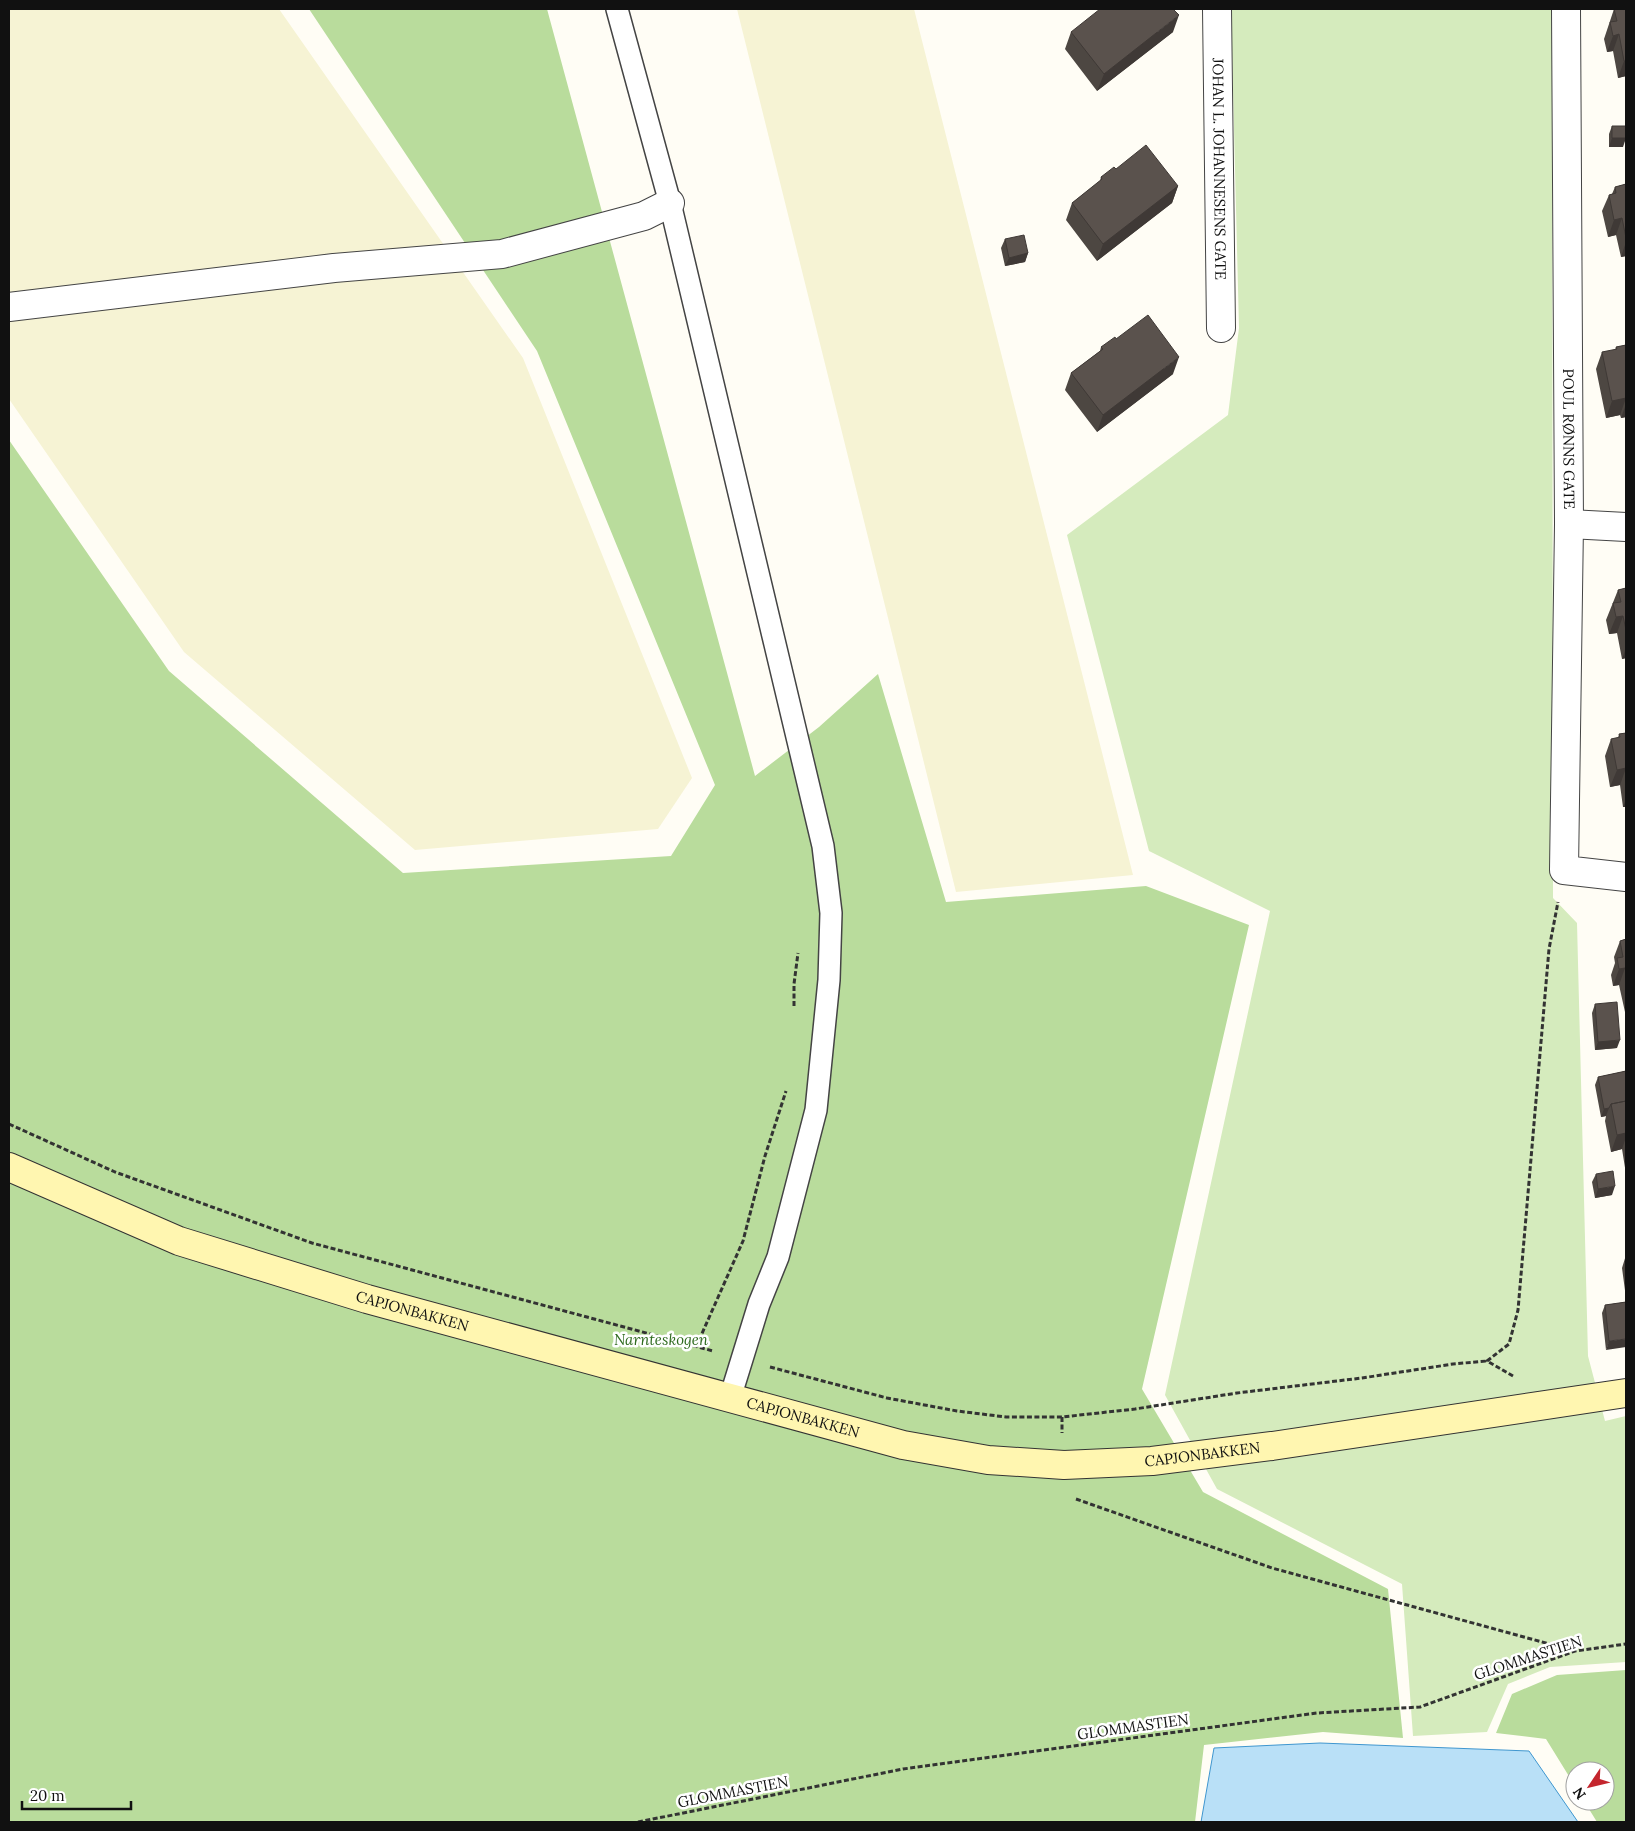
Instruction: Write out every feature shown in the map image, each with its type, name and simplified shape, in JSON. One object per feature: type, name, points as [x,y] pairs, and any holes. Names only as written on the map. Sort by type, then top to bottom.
[{"type":"main road","name":"CAPJONBAKKEN","points":[[9,1167],[180,1242],[367,1299],[904,1445],[988,1460],[1064,1465],[1152,1461],[1263,1447],[1626,1392]]},
{"type":"street","name":"JOHAN L. JOHANNESENS GATE","points":[[1217,9],[1221,328]]},
{"type":"street","name":"POUL RØNNS GATE","points":[[1564,870],[1569,524],[1566,9]]},
{"type":"street","points":[[9,307],[334,268],[502,254],[644,216],[670,203]]},
{"type":"street","points":[[1569,524],[1626,527]]},
{"type":"street","points":[[1564,870],[1626,877]]},
{"type":"lane","points":[[617,9],[670,203],[823,846],[831,914],[829,980],[816,1110],[778,1257],[759,1304],[730,1398]]},
{"type":"path","points":[[1549,1404],[1535,1389],[1487,1361],[1508,1344],[1518,1310],[1549,949],[1564,870]]},
{"type":"path","points":[[794,1014],[794,984],[798,947]]},
{"type":"path","points":[[696,1347],[743,1241],[765,1156],[786,1090]]},
{"type":"path","points":[[1062,1417],[1064,1465],[1062,1494],[1272,1568],[1575,1652]]},
{"type":"path","name":"GLOMMASTIEN","points":[[638,1822],[904,1769],[1317,1714],[1420,1707],[1575,1652],[1626,1644]]},
{"type":"shaded area","points":[[9,9],[279,9],[523,358],[692,778],[658,829],[415,850],[184,652],[9,399]]},
{"type":"shaded area","points":[[737,9],[914,9],[1133,875],[956,892]]},
{"type":"green space","name":"Narnteskogen","points":[[309,9],[547,9],[755,776],[819,727],[878,674],[946,902],[1146,886],[1249,925],[1142,1389],[1203,1492],[1388,1589],[1403,1738],[1323,1732],[1204,1745],[1195,1822],[9,1822],[9,440],[169,671],[403,873],[671,856],[715,785],[537,351]]},
{"type":"green space","points":[[1231,9],[1552,9],[1553,898],[1577,923],[1588,1356],[1605,1421],[1626,1416],[1626,1662],[1550,1667],[1508,1684],[1487,1732],[1413,1736],[1402,1584],[1217,1489],[1165,1395],[1270,911],[1149,851],[1067,535],[1228,415],[1239,328]]},
{"type":"green space","points":[[1626,1670],[1626,1822],[1597,1822],[1590,1811],[1615,1811],[1615,1761],[1565,1761],[1565,1770],[1546,1739],[1496,1733],[1512,1694],[1557,1675]]},
{"type":"water","points":[[1320,1743],[1529,1751],[1565,1803],[1565,1811],[1570,1811],[1578,1822],[1201,1822],[1214,1748]]},
{"type":"building","points":[[1100,9],[1173,9],[1179,15],[1104,74],[1071,32]]},
{"type":"building","points":[[1614,9],[1626,9],[1626,61],[1624,61],[1619,34],[1613,36],[1610,22],[1617,21]]},
{"type":"building","points":[[1612,126],[1626,126],[1626,138],[1612,138]]},
{"type":"building","points":[[1146,145],[1178,186],[1103,244],[1072,203],[1102,179],[1101,177],[1114,167],[1116,169]]},
{"type":"building","points":[[1626,184],[1626,238],[1622,218],[1614,220],[1609,195],[1616,193],[1615,187]]},
{"type":"building","points":[[1024,235],[1028,253],[1009,258],[1005,239]]},
{"type":"building","points":[[1148,315],[1179,357],[1103,415],[1071,373],[1103,349],[1101,347],[1115,337],[1116,339]]},
{"type":"building","points":[[1626,345],[1626,398],[1612,401],[1602,352]]},
{"type":"building","points":[[1626,588],[1626,630],[1623,616],[1616,617],[1613,603],[1621,602],[1618,590]]},
{"type":"building","points":[[1626,733],[1626,768],[1617,770],[1611,739],[1620,737],[1619,734]]},
{"type":"building","points":[[1626,939],[1626,972],[1625,968],[1619,969],[1617,958],[1623,957],[1620,941]]},
{"type":"building","points":[[1617,1002],[1620,1040],[1598,1042],[1595,1004]]},
{"type":"building","points":[[1626,1071],[1626,1101],[1611,1104],[1609,1108],[1604,1109],[1598,1077]]},
{"type":"building","points":[[1626,1101],[1626,1133],[1617,1135],[1611,1104]]},
{"type":"building","points":[[1613,1171],[1615,1186],[1598,1189],[1596,1174]]},
{"type":"building","points":[[1626,1302],[1626,1339],[1609,1341],[1605,1305]]}]
